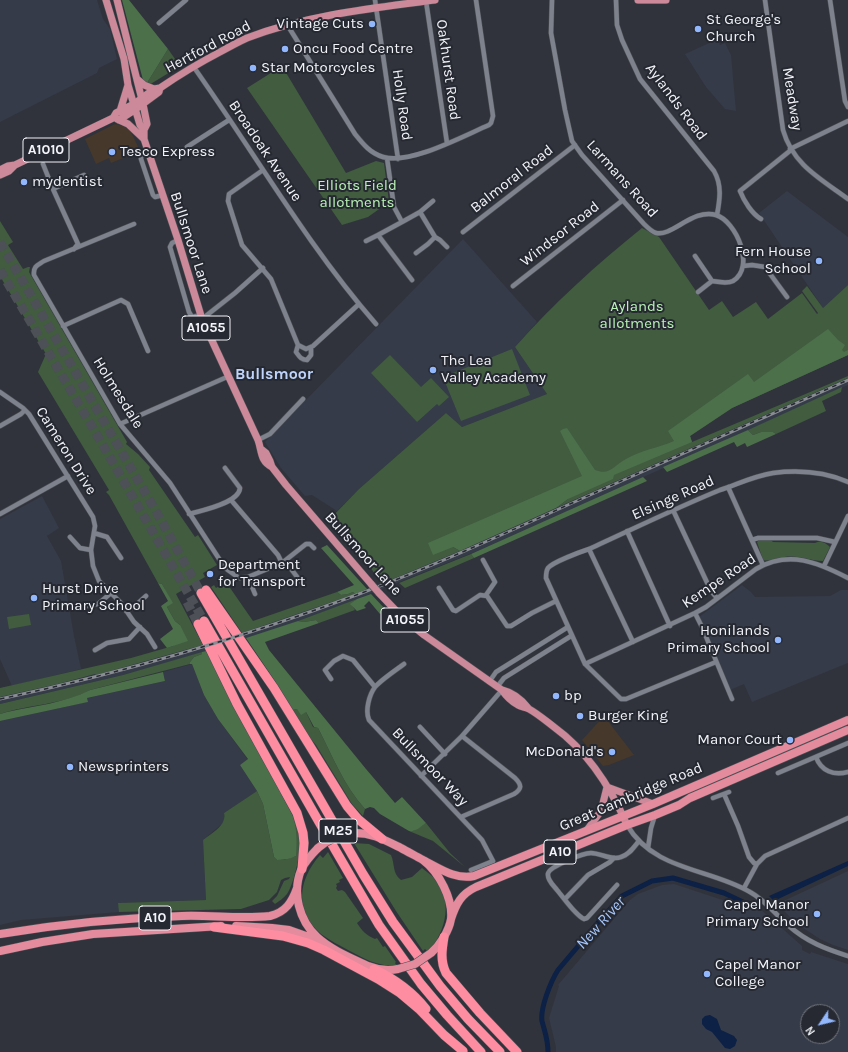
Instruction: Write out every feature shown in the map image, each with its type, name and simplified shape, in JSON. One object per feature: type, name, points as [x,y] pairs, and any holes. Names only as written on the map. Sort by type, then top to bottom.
[{"type":"highway","name":"M25","points":[[382,839],[358,819],[350,810],[274,688],[204,591],[350,852],[390,917],[440,986],[500,1052]]},
{"type":"highway","name":"M25","points":[[302,869],[304,843],[303,833],[297,813],[237,704],[201,622],[379,925],[426,990],[455,1025],[481,1052]]},
{"type":"highway","name":"Great Cambridge Road","points":[[423,860],[453,875],[465,877],[479,874],[653,804],[848,720]]},
{"type":"highway","name":"Great Cambridge Road","points":[[451,919],[459,900],[471,889],[627,825],[656,815],[679,805],[690,798],[848,730]]},
{"type":"highway","points":[[623,815],[636,817],[675,801],[690,798]]},
{"type":"highway","points":[[559,842],[579,838],[613,824],[627,825]]},
{"type":"highway","points":[[464,1051],[412,993],[393,979],[374,968],[323,942],[310,929],[303,918],[298,904],[297,888],[302,869],[318,848],[332,838],[343,834],[369,834],[423,860],[434,872],[442,883],[448,896],[451,919],[444,937],[442,955],[446,973],[480,1013],[517,1052]]},
{"type":"highway","name":"A10","points":[[0,934],[71,924],[161,917],[270,916],[281,912],[287,907],[297,888]]},
{"type":"highway","name":"A10","points":[[0,951],[47,941],[93,934],[229,926],[281,928],[298,932],[323,942]]},
{"type":"highway","points":[[214,927],[283,936],[324,950],[400,993],[416,1006],[444,1035],[464,1051]]},
{"type":"highway","points":[[374,968],[389,970],[415,964],[431,954],[444,937]]},
{"type":"main road","name":"A1055","points":[[106,0],[124,59],[128,85],[135,107]]},
{"type":"main road","name":"A1055","points":[[117,0],[138,79],[142,101]]},
{"type":"main road","name":"Hertford Road","points":[[0,175],[9,172],[15,165],[116,119],[142,101],[159,92],[157,89],[193,66],[247,38],[376,4],[435,0]]},
{"type":"main road","points":[[638,0],[666,0]]},
{"type":"main road","points":[[138,79],[144,86],[157,89]]},
{"type":"main road","name":"A1010","points":[[120,111],[128,85]]},
{"type":"main road","name":"Bullsmoor Lane","points":[[142,101],[147,124],[144,130],[144,139],[178,240],[201,317],[261,449],[268,457],[272,467],[304,508],[379,593],[412,626],[500,689],[508,698],[518,705],[528,708],[556,728],[573,743],[606,787],[623,815],[627,825]]},
{"type":"main road","name":"Hertford Road","points":[[116,119],[120,111],[135,107]]},
{"type":"main road","name":"Bullsmoor Lane","points":[[135,107],[140,125],[144,130]]},
{"type":"main road","points":[[116,119],[128,124],[144,139]]},
{"type":"main road","points":[[0,170],[8,166],[15,165]]},
{"type":"main road","points":[[587,830],[601,811],[606,787],[653,804]]},
{"type":"street","points":[[159,23],[186,0]]},
{"type":"street","points":[[288,26],[355,134],[365,147],[373,153],[387,158],[398,159],[409,157],[447,143],[491,123],[493,116],[476,0]]},
{"type":"street","name":"Larmans Road","points":[[552,0],[551,32],[565,110],[572,140],[575,145],[644,224],[655,233],[663,233],[689,218],[701,215],[717,215]]},
{"type":"street","name":"Aylands Road","points":[[616,0],[617,25],[622,40],[640,79],[714,170],[718,177],[721,198],[717,215]]},
{"type":"street","name":"Meadway","points":[[764,0],[783,130],[791,150],[803,166],[848,199]]},
{"type":"street","points":[[830,0],[845,101],[848,107]]},
{"type":"street","name":"Oakhurst Road","points":[[426,1],[447,143]]},
{"type":"street","name":"Holly Road","points":[[376,4],[398,159]]},
{"type":"street","name":"Broadoak Avenue","points":[[193,66],[310,240],[376,324]]},
{"type":"street","points":[[187,147],[229,120]]},
{"type":"street","points":[[761,219],[756,217],[742,197],[740,191],[791,150],[848,120]]},
{"type":"street","name":"Balmoral Road","points":[[464,232],[575,145]]},
{"type":"street","points":[[387,158],[394,207],[402,222]]},
{"type":"street","points":[[44,164],[53,189],[78,244],[74,249]]},
{"type":"street","points":[[263,170],[229,194],[228,198],[234,222],[242,246],[263,268],[271,279],[298,345],[296,352],[300,358],[307,360],[311,355],[311,347]]},
{"type":"street","points":[[53,189],[84,175]]},
{"type":"street","name":"Windsor Road","points":[[513,286],[623,200]]},
{"type":"street","points":[[366,241],[420,212],[433,201]]},
{"type":"street","points":[[420,212],[435,237],[447,247]]},
{"type":"street","points":[[695,256],[712,281],[723,283],[733,281],[739,274],[743,266],[743,253],[740,241],[729,225],[717,215]]},
{"type":"street","name":"Holmesdale","points":[[134,224],[44,261],[36,266],[33,270],[34,274],[120,424],[170,483],[225,568],[239,578],[248,577]]},
{"type":"street","points":[[378,235],[412,280]]},
{"type":"street","points":[[416,253],[435,237]]},
{"type":"street","points":[[743,266],[752,265],[765,267],[787,297]]},
{"type":"street","points":[[201,317],[235,294],[263,268]]},
{"type":"street","points":[[698,292],[712,281]]},
{"type":"street","points":[[64,326],[121,300],[128,304],[148,351]]},
{"type":"street","points":[[298,345],[306,349],[311,347],[359,304]]},
{"type":"street","points":[[120,424],[227,377]]},
{"type":"street","name":"Cameron Drive","points":[[0,392],[30,414],[90,512],[95,523],[91,550],[92,562],[96,576],[103,586],[121,603],[126,611],[149,637],[155,647]]},
{"type":"street","points":[[258,440],[270,434],[303,399]]},
{"type":"street","points":[[0,426],[26,410]]},
{"type":"street","points":[[189,514],[209,509],[231,500],[239,492],[240,488],[225,468]]},
{"type":"street","name":"Elsinge Road","points":[[556,601],[546,578],[546,572],[549,567],[673,510],[728,487],[773,473],[789,472],[804,472],[830,476],[848,482]]},
{"type":"street","points":[[0,514],[68,476]]},
{"type":"street","points":[[728,487],[763,565]]},
{"type":"street","points":[[231,500],[301,582]]},
{"type":"street","points":[[673,510],[711,591],[717,598]]},
{"type":"street","points":[[824,566],[848,516]]},
{"type":"street","points":[[627,531],[670,626]]},
{"type":"street","points":[[94,533],[107,537],[121,558]]},
{"type":"street","points":[[70,537],[80,548],[91,550]]},
{"type":"street","name":"Kempe Road","points":[[752,540],[758,538],[817,538],[835,542]]},
{"type":"street","points":[[255,594],[248,577],[283,562],[306,544],[310,544],[314,548]]},
{"type":"street","points":[[589,549],[632,642]]},
{"type":"street","points":[[483,560],[495,582],[486,595]]},
{"type":"street","name":"Kempe Road","points":[[585,664],[670,626],[706,607],[743,578],[763,565],[779,560],[805,560],[824,566],[848,578]]},
{"type":"street","points":[[438,588],[453,610],[456,611],[480,595],[486,595]]},
{"type":"street","points":[[81,606],[98,604],[111,592]]},
{"type":"street","points":[[486,595],[507,626],[511,626],[556,601],[585,664],[621,699],[626,699],[716,662]]},
{"type":"street","points":[[126,611],[135,606],[146,596]]},
{"type":"street","points":[[695,613],[732,699]]},
{"type":"street","points":[[95,650],[107,643],[128,639],[140,627]]},
{"type":"street","points":[[490,682],[496,672],[568,628]]},
{"type":"street","points":[[421,776],[462,736],[500,689],[504,678],[571,636]]},
{"type":"street","points":[[331,679],[325,670],[334,661],[343,656],[353,660],[375,687],[404,664]]},
{"type":"street","name":"Bullsmoor Way","points":[[375,687],[368,706],[367,716],[369,720],[482,840],[493,861],[471,870]]},
{"type":"street","points":[[420,727],[445,754]]},
{"type":"street","points":[[461,817],[514,794],[521,788],[516,778],[462,736]]},
{"type":"street","points":[[778,773],[848,743]]},
{"type":"street","points":[[816,757],[821,766],[827,771],[840,774],[848,772]]},
{"type":"street","points":[[712,798],[729,792]]},
{"type":"street","points":[[724,794],[738,826],[749,857],[754,863],[757,864]]},
{"type":"street","points":[[648,848],[651,828],[656,815]]},
{"type":"street","points":[[744,888],[757,864],[765,856],[848,818]]},
{"type":"street","name":"Bullsmoor Lane","points":[[627,825],[633,835],[657,855],[688,869],[722,879],[744,888],[751,892],[802,937],[820,947],[848,956]]},
{"type":"street","points":[[617,885],[586,919],[580,917],[565,899],[548,877],[548,872],[587,853],[614,858],[622,857],[639,841]]},
{"type":"street","points":[[565,899],[588,875],[614,858]]},
{"type":"shaded area","points":[[0,0],[97,0],[103,19],[110,29],[117,59],[99,68],[97,73],[0,122]]},
{"type":"shaded area","points":[[718,39],[720,45],[725,43],[731,55],[736,111],[725,109],[706,87],[685,54]]},
{"type":"shaded area","points":[[115,124],[123,126],[129,130],[140,151],[111,163],[109,158],[96,164],[85,139]]},
{"type":"shaded area","name":"Fern House School","points":[[787,191],[848,237],[848,285],[823,308],[759,213]]},
{"type":"shaded area","name":"The Lea Valley Academy","points":[[463,239],[537,322],[515,347],[547,394],[462,427],[446,413],[359,489],[337,511],[312,495],[305,496],[281,468],[265,442]]},
{"type":"shaded area","points":[[848,378],[848,385],[760,425],[482,549],[342,605],[282,627],[190,656],[123,675],[0,704],[0,697],[58,684],[158,658],[246,631],[367,589],[460,551]]},
{"type":"shaded area","name":"Hurst Drive Primary School","points":[[42,496],[59,528],[47,536],[61,561],[81,669],[12,686],[0,659],[0,519]]},
{"type":"shaded area","name":"Honilands Primary School","points":[[742,585],[755,597],[830,596],[841,590],[848,590],[848,663],[752,702],[744,684],[730,690],[699,617]]},
{"type":"shaded area","points":[[192,664],[204,695],[218,719],[248,760],[240,765],[257,791],[224,813],[225,818],[223,823],[203,840],[206,900],[119,903],[119,912],[21,920],[0,925],[0,721],[87,702],[87,698],[165,681],[163,672]]},
{"type":"shaded area","points":[[604,716],[634,755],[603,766],[582,740]]},
{"type":"shaded area","name":"Capel Manor Primary School","points":[[848,871],[848,950],[820,939],[797,924],[777,904]]},
{"type":"shaded area","name":"Capel Manor College","points":[[674,884],[744,907],[758,907],[802,946],[802,950],[810,954],[811,952],[848,964],[848,1052],[556,1052],[549,1018],[559,986],[558,985],[630,900],[638,894],[662,885]]},
{"type":"green space","points":[[122,0],[129,0],[168,49],[147,83],[143,80]]},
{"type":"green space","points":[[168,49],[180,66],[149,85],[147,83]]},
{"type":"green space","name":"Elliots Field allotments","points":[[282,66],[346,173],[376,161],[384,163],[389,202],[368,217],[342,225],[247,88]]},
{"type":"green space","points":[[0,221],[13,242],[8,245],[23,269],[30,267],[29,272],[127,442],[126,444],[150,467],[149,470],[195,537],[198,535],[217,565],[203,573],[205,577],[176,594],[203,645],[96,675],[0,697],[0,688],[131,658],[173,646],[180,625],[175,621],[167,607],[172,603],[162,584],[158,583],[106,492],[109,490],[38,372],[46,354],[0,276]]},
{"type":"green space","name":"Aylands allotments","points":[[642,228],[659,237],[709,310],[722,301],[733,317],[756,302],[768,319],[802,293],[817,314],[818,313],[802,291],[807,286],[823,308],[848,285],[848,355],[732,408],[690,436],[692,442],[848,376],[848,378],[556,508],[568,499],[453,547],[460,551],[381,584],[369,565],[382,570],[370,558],[364,556],[328,521],[359,489],[446,413],[462,427],[547,394],[515,347],[576,285]]},
{"type":"green space","points":[[828,329],[845,345],[842,350],[844,352],[848,350],[848,355],[732,408],[690,436],[692,442],[614,475],[613,479],[568,499],[556,508],[460,551],[453,547],[433,555],[428,543],[582,476],[560,431],[563,429],[567,428],[595,470],[604,472],[608,471],[632,456],[674,441],[668,431],[748,374],[754,382]]},
{"type":"green space","points":[[512,349],[530,395],[461,421],[443,377]]},
{"type":"green space","points":[[390,355],[421,387],[431,378],[449,397],[439,406],[437,404],[417,422],[371,373]]},
{"type":"green space","points":[[842,387],[841,392],[822,401],[826,411],[776,434],[773,432],[761,432],[753,435],[748,430]]},
{"type":"green space","points":[[748,430],[753,435],[761,432],[773,432],[776,434],[747,447],[745,443],[737,447],[734,442],[667,472],[663,467]]},
{"type":"green space","points":[[643,477],[647,481],[474,558],[471,554]]},
{"type":"green space","points":[[770,539],[773,542],[821,542],[830,547],[823,561],[799,557],[782,557],[771,560],[763,560],[757,542],[759,540]]},
{"type":"green space","points":[[327,545],[367,589],[355,594],[353,592],[341,595],[337,592],[354,585],[321,548]]},
{"type":"green space","points":[[471,554],[474,558],[405,588],[399,583]]},
{"type":"green space","points":[[226,582],[253,621],[337,592],[341,595],[353,592],[355,594],[242,633],[211,587],[214,585],[216,588]]},
{"type":"green space","points":[[158,583],[162,584],[173,603],[167,607],[175,621],[180,625],[188,641],[167,648],[160,639],[173,629],[161,606],[168,601]]},
{"type":"green space","points":[[371,594],[386,610],[380,614],[369,601],[364,606],[366,608],[357,611],[350,604],[357,599]]},
{"type":"green space","points":[[357,599],[351,604],[355,610],[319,623],[316,620],[304,622],[298,621]]},
{"type":"green space","points":[[29,614],[31,625],[9,629],[7,617]]},
{"type":"green space","points":[[316,620],[319,623],[265,642],[269,650],[395,803],[402,797],[426,823],[416,830],[409,831],[380,814],[374,808],[370,807],[365,809],[345,780],[318,728],[314,727],[306,712],[301,715],[297,709],[292,710],[275,681],[246,638],[298,621],[304,622]]},
{"type":"green space","points":[[206,651],[293,816],[297,841],[296,856],[294,857],[277,860],[274,857],[263,804],[257,791],[240,765],[248,759],[218,719],[204,695],[192,664],[190,664],[194,657]]},
{"type":"green space","points":[[202,652],[202,654],[194,657],[190,664],[90,690],[57,702],[0,714],[0,704],[123,675]]},
{"type":"green space","points":[[163,672],[165,681],[87,698],[88,702],[0,721],[0,714],[60,701],[90,690]]},
{"type":"green space","points":[[297,709],[306,712],[313,727],[318,728],[345,780],[365,809],[363,816],[352,804],[316,745],[306,733],[292,710]]},
{"type":"green space","points":[[257,791],[263,804],[274,857],[277,860],[284,860],[296,856],[293,816],[299,832],[300,848],[298,862],[290,889],[283,898],[275,904],[272,901],[277,896],[284,881],[290,877],[281,880],[277,892],[269,900],[241,909],[119,912],[118,903],[206,900],[203,840],[221,825],[224,813]]},
{"type":"green space","points":[[426,823],[450,853],[465,867],[433,841],[409,831],[413,831]]},
{"type":"green space","points":[[354,843],[369,844],[391,855],[396,874],[401,880],[412,877],[422,868],[432,876],[439,885],[444,894],[446,904],[445,915],[439,935],[428,952],[425,949],[423,951],[396,911]]},
{"type":"green space","points":[[328,852],[343,878],[336,884],[336,888],[338,891],[342,890],[345,892],[363,918],[357,923],[363,931],[375,939],[377,938],[383,947],[385,946],[396,962],[395,963],[397,966],[383,965],[360,956],[327,938],[312,925],[306,915],[303,905],[302,895],[304,885],[307,875],[320,855],[323,858]]},
{"type":"water","points":[[848,861],[848,866],[774,901],[769,896]]},
{"type":"water","points":[[710,1015],[717,1019],[721,1030],[734,1036],[737,1040],[735,1046],[730,1049],[725,1048],[712,1032],[706,1029],[702,1024],[702,1019],[705,1016]]},
{"type":"waterway","name":"New River","points":[[548,1052],[542,1016],[544,1002],[552,981],[558,970],[622,896],[652,881],[673,878],[724,893],[745,903],[755,904]]},
{"type":"tunnel","points":[[0,242],[161,520],[201,593]]},
{"type":"tunnel","points":[[0,270],[204,621]]},
{"type":"tunnel","points":[[187,602],[198,624]]},
{"type":"railway","points":[[0,699],[91,678],[226,640],[359,594],[471,548],[848,380]]},
{"type":"place","name":"Vintage Cuts","points":[[372,24]]},
{"type":"place","name":"St George's Church","points":[[698,29]]},
{"type":"place","name":"Oncu Food Centre","points":[[285,49]]},
{"type":"place","name":"Star Motorcycles","points":[[253,68]]},
{"type":"place","name":"Tesco Express","points":[[112,152]]},
{"type":"place","name":"mydentist","points":[[24,182]]},
{"type":"place","name":"Fern House School","points":[[819,261]]},
{"type":"place","name":"The Lea Valley Academy","points":[[433,370]]},
{"type":"place","name":"Department for Transport","points":[[210,574]]},
{"type":"place","name":"Hurst Drive Primary School","points":[[34,598]]},
{"type":"place","name":"Honilands Primary School","points":[[778,640]]},
{"type":"place","name":"bp","points":[[556,696]]},
{"type":"place","name":"Burger King","points":[[580,716]]},
{"type":"place","name":"Manor Court","points":[[790,740]]},
{"type":"place","name":"McDonald's","points":[[612,752]]},
{"type":"place","name":"Newsprinters","points":[[70,767]]},
{"type":"place","name":"Capel Manor Primary School","points":[[817,914]]},
{"type":"place","name":"Capel Manor College","points":[[707,974]]},
{"type":"district","name":"Bullsmoor","points":[[274,374]]}]
